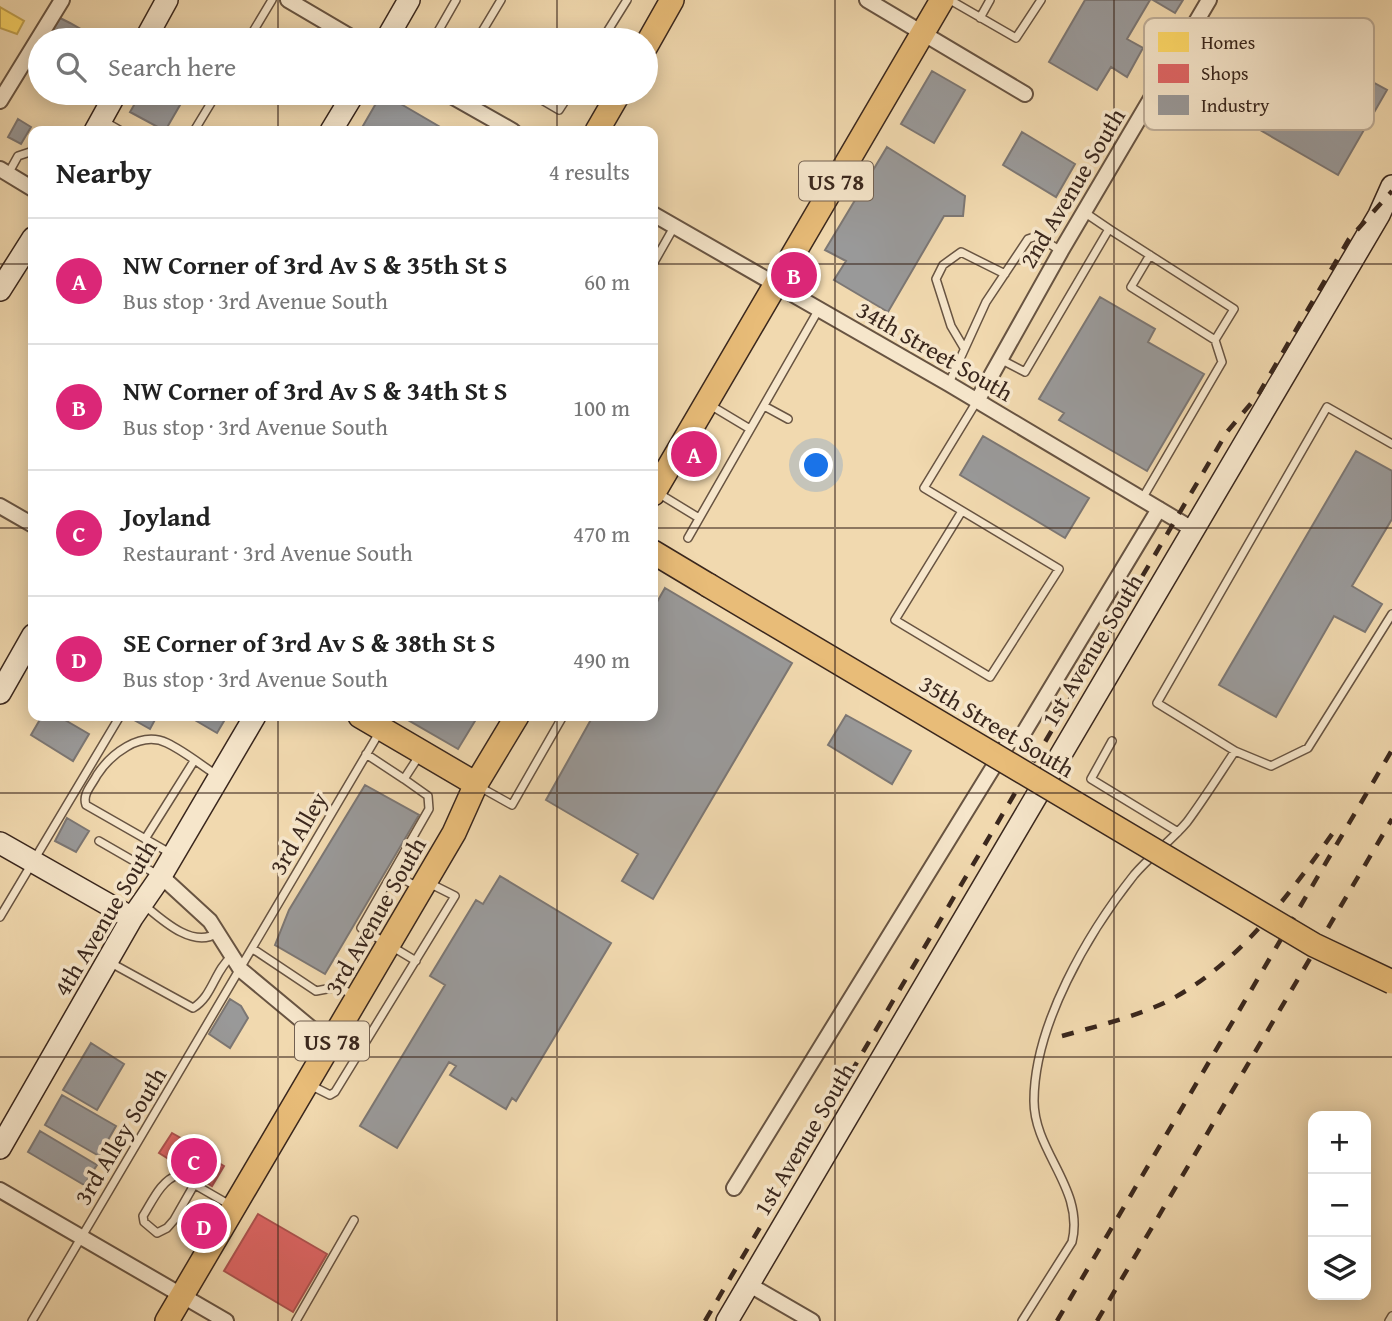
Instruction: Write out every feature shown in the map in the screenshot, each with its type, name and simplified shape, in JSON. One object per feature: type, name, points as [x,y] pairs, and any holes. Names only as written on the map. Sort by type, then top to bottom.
[{"type":"main road","points":[[656,28],[672,0]]},
{"type":"main road","name":"US 78","points":[[658,486],[942,0]]},
{"type":"main road","points":[[600,126],[612,105]]},
{"type":"main road","name":"35th Street South","points":[[658,558],[708,585],[1314,945],[1392,982]]},
{"type":"main road","name":"3rd Avenue South","points":[[167,1321],[454,833],[476,785],[514,721]]},
{"type":"main road","points":[[385,722],[421,752],[476,785]]},
{"type":"street","points":[[45,28],[62,0]]},
{"type":"street","points":[[152,28],[167,0]]},
{"type":"street","points":[[288,0],[336,28]]},
{"type":"street","points":[[393,28],[409,0]]},
{"type":"street","points":[[867,0],[1025,94]]},
{"type":"street","name":"2nd Avenue South","points":[[1198,18],[1209,0]]},
{"type":"street","points":[[0,101],[28,55]]},
{"type":"street","points":[[98,125],[109,105]]},
{"type":"street","points":[[334,126],[347,105]]},
{"type":"street","points":[[467,105],[504,126]]},
{"type":"street","name":"2nd Avenue South","points":[[977,401],[1144,110]]},
{"type":"street","points":[[4,172],[28,186]]},
{"type":"street","name":"1st Avenue South","points":[[727,1321],[1379,215],[1392,186]]},
{"type":"street","name":"34th Street South","points":[[658,217],[949,384],[1194,530]]},
{"type":"street","points":[[0,290],[28,246]]},
{"type":"street","points":[[0,506],[28,522]]},
{"type":"street","name":"1st Avenue South","points":[[734,1188],[1000,755],[1010,740],[1023,734],[1158,509]]},
{"type":"street","points":[[0,693],[28,644]]},
{"type":"street","name":"4th Avenue South","points":[[0,1148],[107,960],[174,855],[252,721]]},
{"type":"street","points":[[0,843],[137,911]]},
{"type":"street","points":[[161,876],[210,921],[240,970],[332,1040]]},
{"type":"street","points":[[0,1190],[226,1321]]},
{"type":"street","points":[[748,1284],[812,1321]]},
{"type":"lane","points":[[255,28],[272,0]]},
{"type":"lane","points":[[440,28],[456,0]]},
{"type":"lane","points":[[484,28],[501,0]]},
{"type":"lane","points":[[609,28],[626,0]]},
{"type":"lane","points":[[950,0],[1016,38],[1041,0]]},
{"type":"lane","points":[[980,18],[990,0]]},
{"type":"lane","points":[[197,126],[210,105]]},
{"type":"lane","points":[[4,172],[18,156],[28,153]]},
{"type":"lane","points":[[1084,212],[1234,309],[1214,340]]},
{"type":"lane","points":[[658,255],[674,227]]},
{"type":"lane","points":[[1000,359],[1025,372],[1109,229]]},
{"type":"lane","points":[[949,384],[986,302],[1028,239],[1037,236],[1061,251]]},
{"type":"lane","points":[[964,348],[951,326],[936,279],[943,265],[961,252],[1005,274]]},
{"type":"lane","points":[[1142,499],[1222,362],[1214,340],[1131,287],[1150,255]]},
{"type":"lane","points":[[688,538],[819,309]]},
{"type":"lane","points":[[962,511],[895,620],[990,677],[1059,569],[924,488],[977,401]]},
{"type":"lane","points":[[706,403],[750,429]]},
{"type":"lane","points":[[764,406],[789,419]]},
{"type":"lane","points":[[1392,444],[1327,407],[1157,703],[1235,751],[1271,766],[1308,747],[1392,614]]},
{"type":"lane","points":[[658,495],[699,518]]},
{"type":"lane","points":[[0,917],[117,721]]},
{"type":"lane","points":[[476,785],[512,805],[561,721]]},
{"type":"lane","name":"3rd Alley","points":[[240,970],[385,722]]},
{"type":"lane","points":[[174,855],[86,805],[86,794],[115,752],[153,740],[165,742],[219,777]]},
{"type":"lane","points":[[1112,741],[1091,779],[1178,832]]},
{"type":"lane","points":[[1022,1321],[1072,1242],[1076,1227],[1076,1214],[1042,1133],[1034,1104],[1036,1075],[1047,1031],[1076,963],[1135,874],[1178,832],[1235,751]]},
{"type":"lane","points":[[404,779],[421,752]]},
{"type":"lane","points":[[366,754],[428,796],[431,802],[361,928],[416,961]]},
{"type":"lane","points":[[1000,755],[1045,781]]},
{"type":"lane","points":[[145,838],[194,761]]},
{"type":"lane","points":[[99,841],[161,876]]},
{"type":"lane","points":[[307,1084],[330,1094],[335,1092],[362,1052],[454,896],[393,873]]},
{"type":"lane","points":[[137,911],[196,939],[208,939],[217,933]]},
{"type":"lane","points":[[253,949],[316,990],[337,987],[358,997]]},
{"type":"lane","points":[[107,960],[193,1008],[204,1001],[221,964],[232,956]]},
{"type":"lane","name":"3rd Alley South","points":[[32,1321],[240,970]]},
{"type":"lane","points":[[332,1040],[362,1052]]},
{"type":"lane","points":[[194,1185],[167,1228],[157,1233],[144,1222],[144,1216],[169,1178],[178,1175],[234,1207]]},
{"type":"lane","points":[[296,1321],[354,1220]]},
{"type":"lane","points":[[1389,1321],[1392,1316]]},
{"type":"building: Homes","points":[[0,7],[24,21],[17,34],[0,28]]},
{"type":"building: Shops","points":[[172,1133],[188,1142],[190,1139],[210,1151],[207,1156],[224,1166],[212,1186],[159,1153]]},
{"type":"building: Shops","points":[[258,1214],[327,1254],[293,1312],[224,1271]]},
{"type":"building: Industry","points":[[1085,0],[1150,0],[1127,39],[1143,48],[1127,77],[1111,67],[1097,90],[1049,62]]},
{"type":"building: Industry","points":[[1153,0],[1183,0],[1175,13]]},
{"type":"building: Industry","points":[[60,18],[79,28],[54,28]]},
{"type":"building: Industry","points":[[932,71],[965,90],[934,143],[901,124]]},
{"type":"building: Industry","points":[[1374,83],[1387,90],[1374,113]]},
{"type":"building: Industry","points":[[134,105],[180,105],[168,126],[156,126],[130,112]]},
{"type":"building: Industry","points":[[375,105],[403,105],[438,126],[363,126]]},
{"type":"building: Industry","points":[[18,119],[29,126],[21,144],[8,137]]},
{"type":"building: Industry","points":[[1260,130],[1364,130],[1338,175]]},
{"type":"building: Industry","points":[[1022,132],[1075,164],[1056,197],[1003,165]]},
{"type":"building: Industry","points":[[887,147],[965,196],[963,216],[944,216],[888,312],[834,280],[846,261],[825,250]]},
{"type":"building: Industry","points":[[1100,297],[1155,329],[1148,342],[1204,374],[1147,471],[1059,420],[1064,413],[1039,399]]},
{"type":"building: Industry","points":[[983,436],[1089,498],[1065,538],[960,475]]},
{"type":"building: Industry","points":[[1356,451],[1392,471],[1392,519],[1352,586],[1382,604],[1365,632],[1334,616],[1276,717],[1219,685]]},
{"type":"building: Industry","points":[[665,588],[792,663],[653,899],[622,881],[638,854],[546,800],[590,721],[658,721],[658,600]]},
{"type":"building: Industry","points":[[846,715],[911,751],[892,784],[828,745]]},
{"type":"building: Industry","points":[[39,721],[67,721],[89,734],[73,761],[31,735]]},
{"type":"building: Industry","points":[[136,721],[154,721],[150,729]]},
{"type":"building: Industry","points":[[197,721],[224,721],[217,733]]},
{"type":"building: Industry","points":[[410,721],[475,721],[458,749]]},
{"type":"building: Industry","points":[[365,785],[419,815],[325,974],[275,945],[289,910]]},
{"type":"building: Industry","points":[[67,818],[89,831],[76,852],[55,841]]},
{"type":"building: Industry","points":[[500,876],[611,943],[516,1101],[512,1098],[506,1109],[450,1075],[456,1066],[449,1062],[397,1148],[360,1126],[445,985],[430,976],[476,900],[483,904]]},
{"type":"building: Industry","points":[[230,999],[241,1006],[248,1018],[230,1048],[209,1034]]},
{"type":"building: Industry","points":[[91,1043],[124,1064],[97,1110],[63,1090]]},
{"type":"building: Industry","points":[[62,1095],[116,1126],[99,1156],[45,1125]]},
{"type":"building: Industry","points":[[40,1131],[97,1165],[84,1185],[28,1152]]},
{"type":"railway","points":[[705,1321],[1227,432],[1258,395],[1349,239],[1392,191]]},
{"type":"railway","points":[[1057,1321],[1392,750]]},
{"type":"railway","points":[[1097,1321],[1392,819]]},
{"type":"railway","points":[[1062,1036],[1164,1003],[1215,970],[1238,950],[1280,904],[1335,830]]},
{"type":"place","name":"NW Corner of 3rd Av S & 34th St S","points":[[794,275]]},
{"type":"place","name":"NW Corner of 3rd Av S & 35th St S","points":[[694,454]]},
{"type":"place","name":"Joyland","points":[[194,1161]]},
{"type":"place","name":"SE Corner of 3rd Av S & 38th St S","points":[[204,1226]]}]
